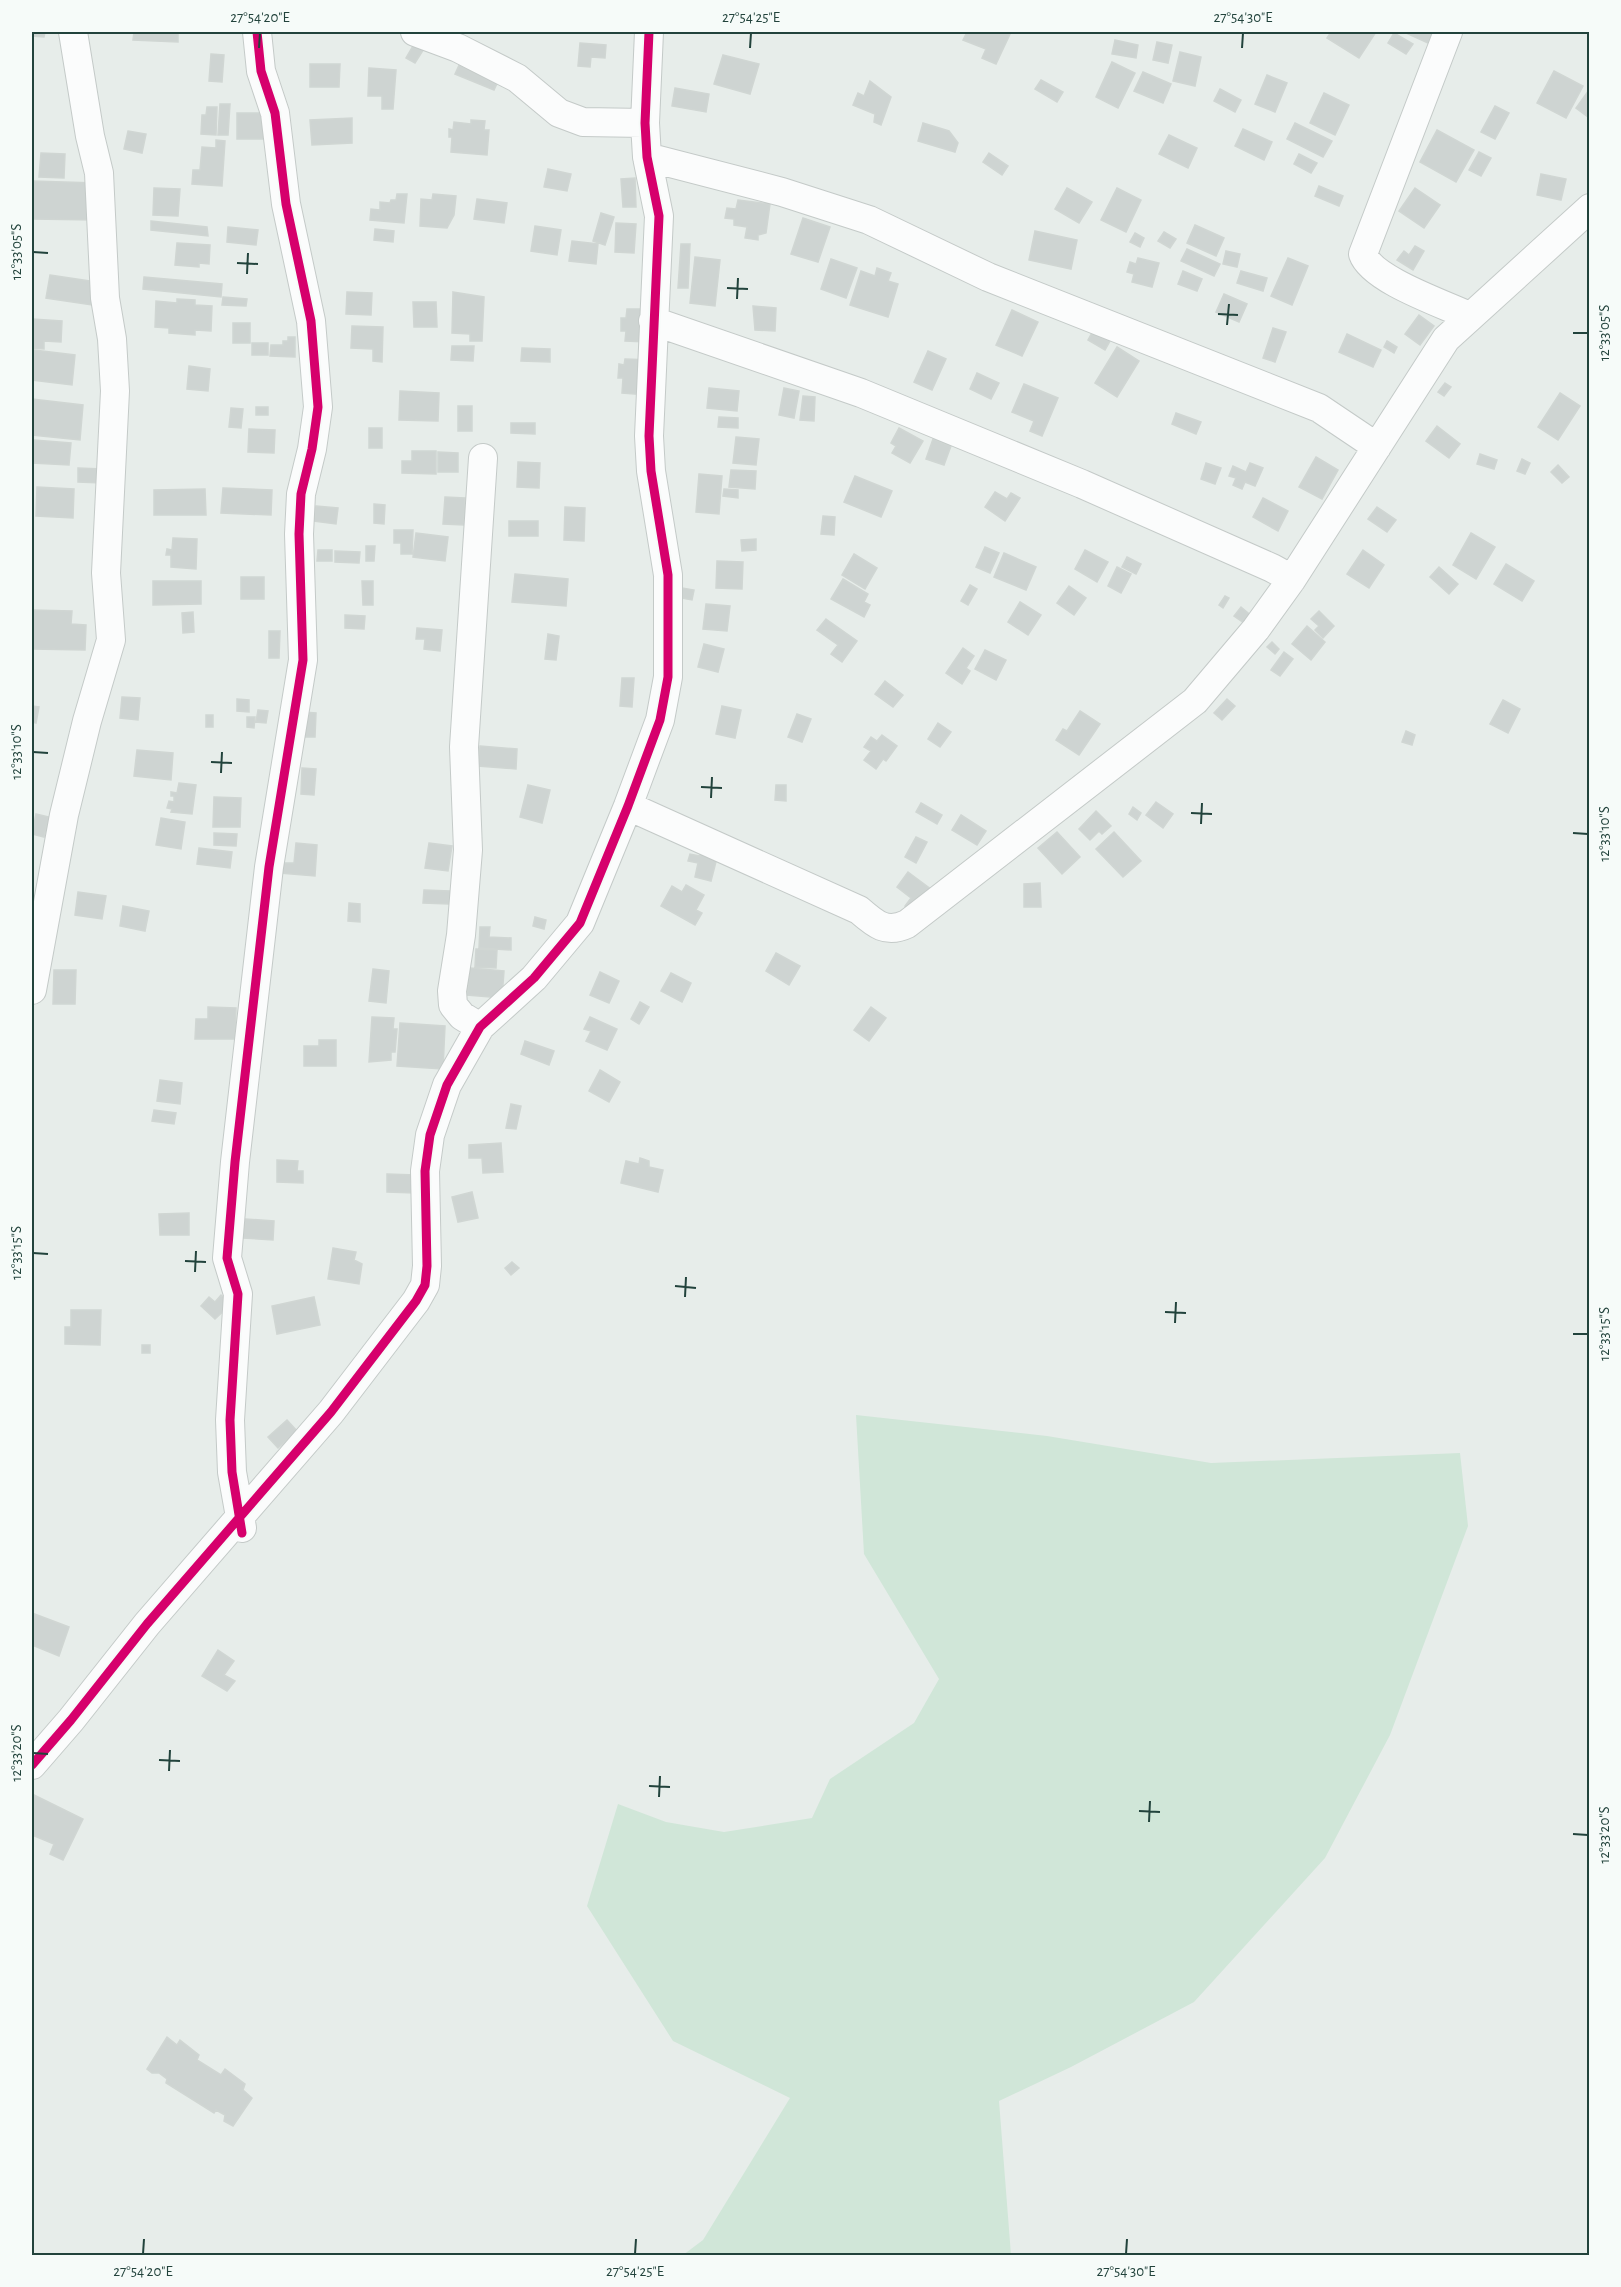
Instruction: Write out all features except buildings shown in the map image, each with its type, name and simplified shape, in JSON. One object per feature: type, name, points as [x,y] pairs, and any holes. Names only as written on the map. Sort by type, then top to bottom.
[{"type":"street","points":[[32,990],[64,815],[87,721],[111,640],[106,573],[115,380],[112,339],[105,298],[99,173],[73,32]]},
{"type":"street","points":[[241,1525],[232,1472],[230,1420],[238,1294],[227,1258],[235,1162],[270,867],[303,660],[299,534],[301,494],[312,449],[318,407],[311,321],[286,204],[275,113],[261,71],[257,32]]},
{"type":"street","points":[[416,32],[458,48],[517,78],[559,113],[582,122],[645,123]]},
{"type":"street","points":[[32,1765],[147,1624],[241,1525],[416,1302],[424,1285],[425,1171],[430,1135],[447,1086],[480,1027],[534,978],[580,923],[660,720],[668,677],[668,575],[651,471],[649,436],[659,216],[647,157],[645,123],[649,32]]},
{"type":"street","points":[[1448,32],[1363,254],[1370,266],[1384,276],[1469,316]]},
{"type":"street","points":[[647,157],[782,192],[869,220],[988,277],[1319,408],[1377,447]]},
{"type":"street","points":[[628,806],[859,910],[884,927],[894,930],[922,913],[1195,701],[1256,629],[1292,579],[1446,339],[1590,208]]},
{"type":"street","points":[[653,321],[861,393],[1082,484],[1292,579]]},
{"type":"street","points":[[480,1027],[462,1016],[453,1005],[452,991],[461,935],[468,850],[464,747],[483,458]]},
{"type":"green space","points":[[856,1415],[1047,1436],[1211,1463],[1460,1453],[1468,1526],[1390,1735],[1325,1858],[1194,2002],[1071,2067],[999,2101],[1011,2255],[683,2255],[703,2240],[790,2098],[673,2041],[587,1906],[618,1804],[666,1822],[724,1832],[812,1818],[830,1779],[914,1723],[939,1679],[864,1554]]},
{"type":"cycle path","points":[[242,1533],[232,1472],[230,1420],[238,1294],[227,1258],[235,1162],[269,867],[303,660],[299,534],[301,494],[312,449],[318,407],[311,321],[286,204],[275,113],[261,71],[257,32]]},
{"type":"cycle path","points":[[32,1765],[147,1624],[331,1412],[416,1301],[425,1285],[427,1266],[425,1171],[430,1135],[447,1085],[480,1027],[534,978],[580,923],[660,720],[668,677],[668,575],[651,471],[649,436],[659,216],[647,157],[645,123],[649,32]]}]
